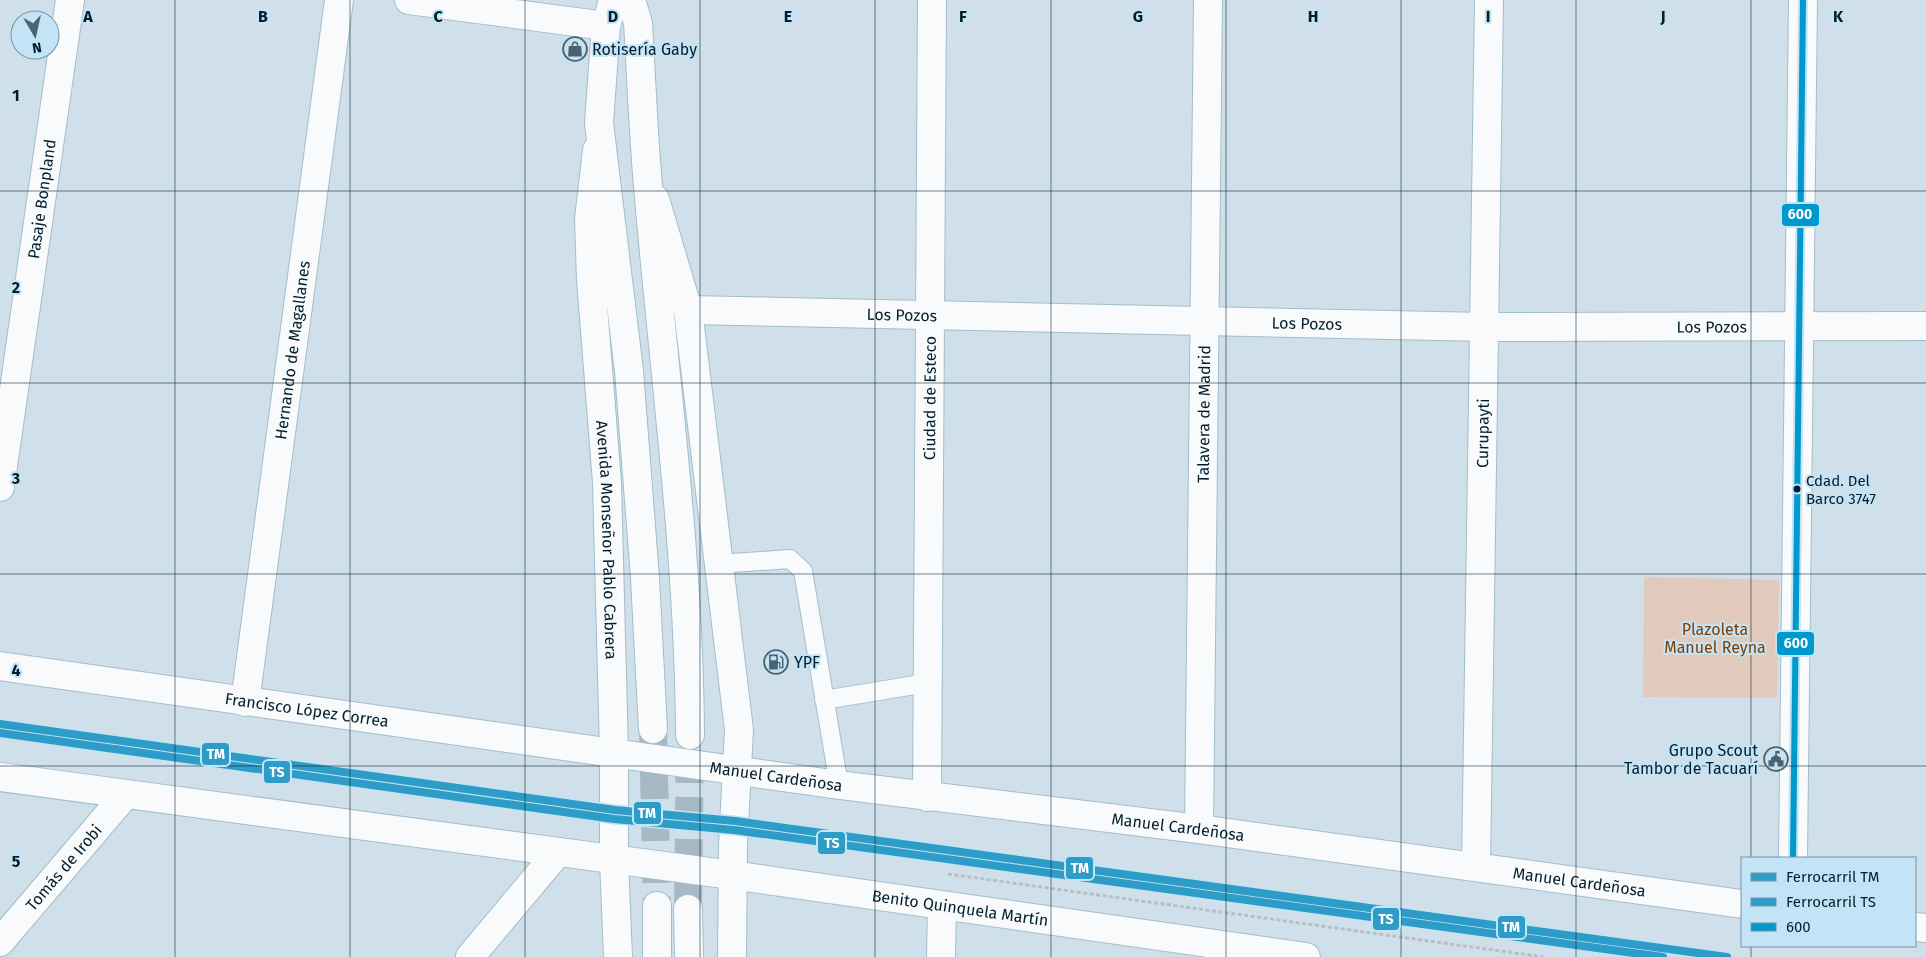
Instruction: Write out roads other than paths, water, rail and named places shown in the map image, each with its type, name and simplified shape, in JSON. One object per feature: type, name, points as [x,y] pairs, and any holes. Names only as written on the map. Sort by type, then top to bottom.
[{"type":"street","name":"Pasaje Bonpland","points":[[0,487],[70,0]]},
{"type":"street","name":"Hernando de Magallanes","points":[[245,702],[339,0]]},
{"type":"street","points":[[409,0],[606,26]]},
{"type":"street","name":"Avenida Monseñor Pablo Cabrera","points":[[614,0],[606,26],[599,123],[589,219],[591,280],[607,483],[614,752],[614,860],[618,957]]},
{"type":"street","points":[[631,0],[638,23],[647,173],[680,534],[690,695],[690,735]]},
{"type":"street","name":"Ciudad de Esteco","points":[[927,797],[932,0]]},
{"type":"street","name":"Talavera de Madrid","points":[[1200,829],[1208,0]]},
{"type":"street","name":"Curupayti","points":[[1476,867],[1490,0]]},
{"type":"street","points":[[1793,857],[1803,0]]},
{"type":"street","name":"Avenida Monseñor Pablo Cabrera","points":[[599,123],[629,371],[645,578],[653,729]]},
{"type":"street","points":[[647,173],[688,310],[739,730],[732,875],[732,957]]},
{"type":"street","name":"Los Pozos","points":[[688,310],[1486,327],[1926,326]]},
{"type":"street","name":"Francisco López Correa","points":[[0,666],[245,702],[614,752]]},
{"type":"street","name":"Manuel Cardeñosa","points":[[614,752],[927,797],[1200,829],[1741,904]]},
{"type":"street","points":[[0,777],[614,860]]},
{"type":"street","name":"Tomás de Irobi","points":[[0,942],[126,794]]},
{"type":"street","points":[[470,957],[558,852]]},
{"type":"street","name":"Benito Quinquela Martín","points":[[614,860],[732,875],[942,906],[1186,949],[1306,957]]},
{"type":"street","points":[[657,906],[657,957]]},
{"type":"street","points":[[941,957],[942,906]]},
{"type":"street","points":[[688,909],[689,957]]},
{"type":"lane","points":[[718,564],[790,559],[803,571],[839,785]]},
{"type":"lane","points":[[824,700],[927,683]]},
{"type":"tunnel","points":[[653,729],[657,906]]},
{"type":"tunnel","points":[[688,909],[690,735]]},
{"type":"rail line","name":"TM","points":[[0,724],[615,810],[735,821],[1727,957]]},
{"type":"rail line","name":"TS","points":[[0,733],[614,819],[734,830],[1663,957]]},
{"type":"place","name":"Rotisería Gaby","points":[[575,49]]},
{"type":"place","name":"Cdad. Del Barco 3747","points":[[1797,489]]},
{"type":"place","name":"YPF","points":[[776,662]]},
{"type":"place","name":"Grupo Scout Tambor de Tacuarí","points":[[1776,759]]},
{"type":"park label","name":"Plazoleta Manuel Reyna","points":[[1715,638]]}]
